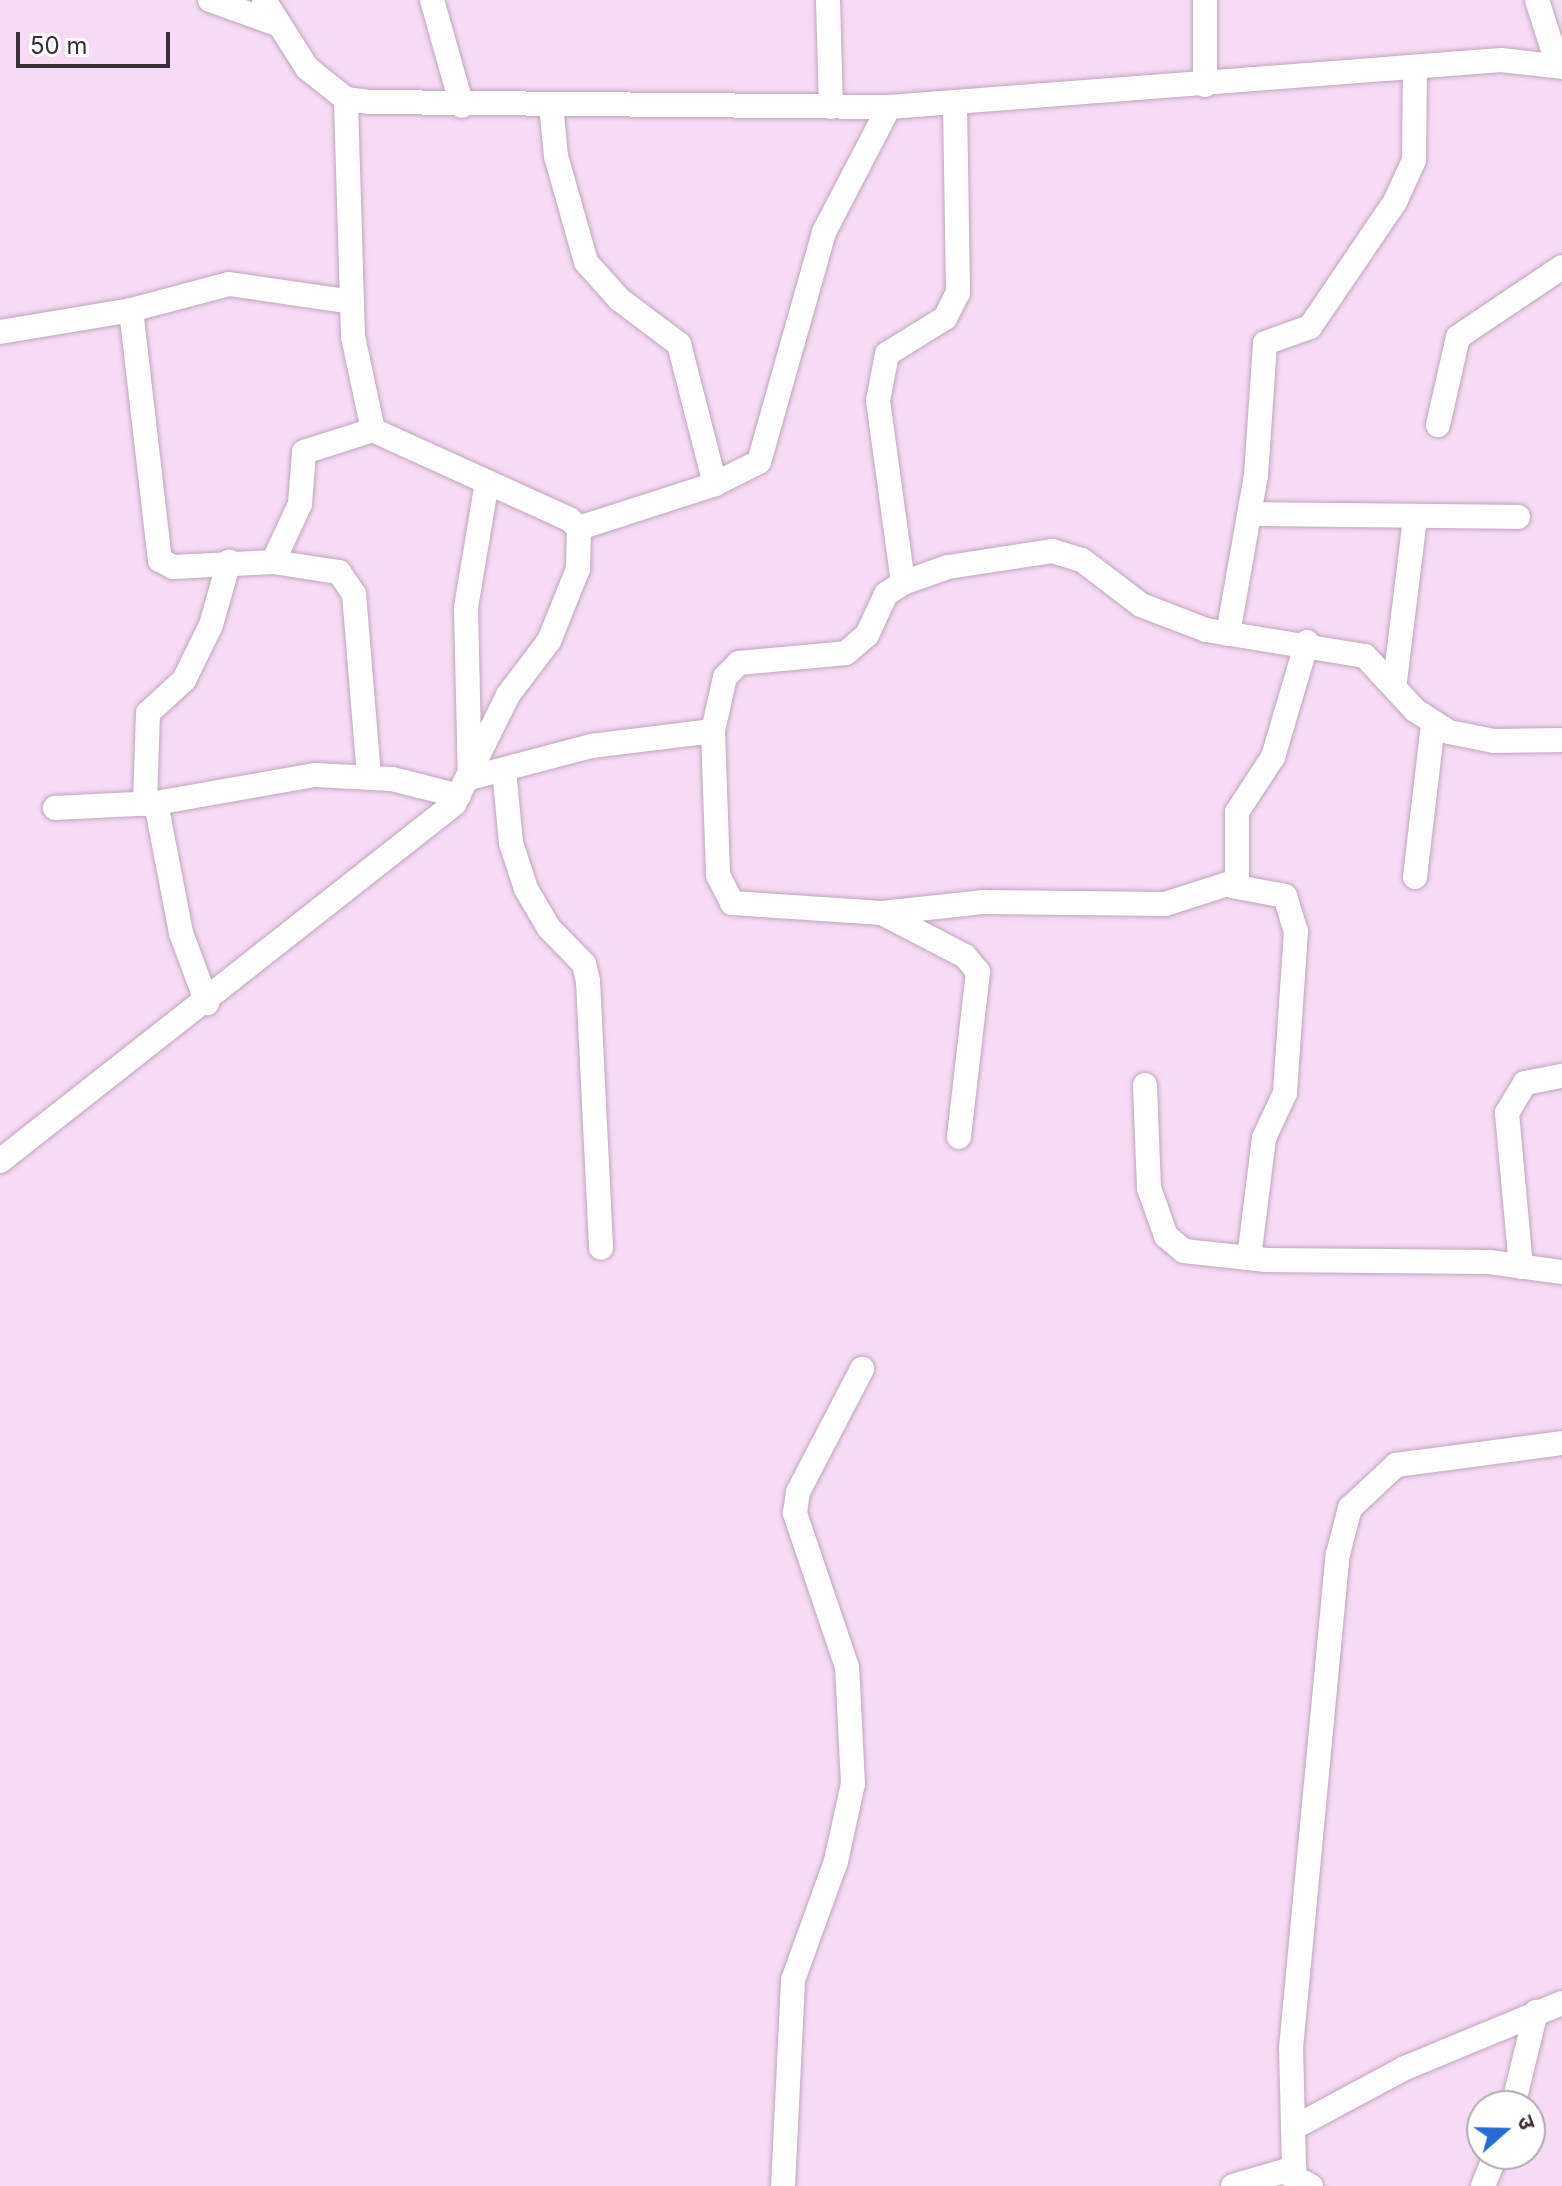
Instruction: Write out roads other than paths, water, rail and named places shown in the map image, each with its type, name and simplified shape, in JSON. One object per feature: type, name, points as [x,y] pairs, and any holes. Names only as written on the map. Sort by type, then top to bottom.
[{"type":"street","points":[[210,0],[277,24]]},
{"type":"street","points":[[264,0],[307,68],[346,99],[462,106],[831,107],[955,103],[1501,60],[1560,66],[1537,0]]},
{"type":"street","points":[[432,0],[462,106]]},
{"type":"street","points":[[828,0],[831,107]]},
{"type":"street","points":[[1205,0],[1205,85]]},
{"type":"street","points":[[1228,634],[1251,514],[1265,343],[1310,327],[1395,202],[1414,160],[1415,68]]},
{"type":"street","points":[[346,99],[352,302],[373,430]]},
{"type":"street","points":[[903,583],[878,401],[887,354],[945,318],[958,293],[955,103]]},
{"type":"street","points":[[551,105],[556,156],[586,262],[619,299],[679,344],[715,484]]},
{"type":"street","points":[[273,562],[300,504],[304,452],[373,430],[579,528],[715,484],[759,462],[824,232],[889,107]]},
{"type":"street","points":[[1438,425],[1458,337],[1562,267]]},
{"type":"street","points":[[0,332],[131,310],[229,284],[352,302]]},
{"type":"street","points":[[131,310],[160,560],[173,567],[273,562],[339,572],[349,583],[369,777]]},
{"type":"street","points":[[464,787],[465,623],[487,482]]},
{"type":"street","points":[[1251,514],[1518,517]]},
{"type":"street","points":[[1395,681],[1415,517]]},
{"type":"street","points":[[0,1161],[429,829],[464,787],[508,695],[562,614],[578,569],[579,528]]},
{"type":"street","points":[[1249,1258],[1262,1148],[1285,1093],[1296,931],[1285,896],[1232,886],[1157,905],[984,902],[882,913],[740,906],[725,897],[713,731],[731,668],[846,653],[867,635],[886,594],[903,583],[948,567],[1052,551],[1082,560],[1141,605],[1228,634],[1307,642],[1365,656],[1395,681],[1433,724],[1485,740],[1562,740]]},
{"type":"street","points":[[207,1003],[181,933],[150,804],[148,713],[184,680],[211,625],[229,562]]},
{"type":"street","points":[[1232,886],[1237,812],[1273,757],[1307,642]]},
{"type":"street","points":[[1415,877],[1433,724]]},
{"type":"street","points":[[55,808],[150,804],[298,777],[369,777],[464,787],[504,770],[591,746],[713,731]]},
{"type":"street","points":[[504,770],[511,843],[526,889],[549,928],[584,964],[588,981],[601,1248]]},
{"type":"street","points":[[882,913],[965,956],[978,972],[959,1137]]},
{"type":"street","points":[[1521,1267],[1507,1113],[1525,1083],[1562,1076]]},
{"type":"street","points":[[1145,1085],[1145,1167],[1166,1236],[1193,1254],[1521,1267],[1562,1272]]},
{"type":"street","points":[[783,2186],[793,1980],[836,1861],[853,1784],[847,1667],[795,1513],[813,1458],[862,1369]]},
{"type":"street","points":[[1288,2174],[1296,2160],[1291,2048],[1338,1554],[1350,1508],[1396,1465],[1562,1443]]},
{"type":"street","points":[[1293,2128],[1405,2068],[1562,2003]]},
{"type":"street","points":[[1517,2090],[1536,2012]]},
{"type":"street","points":[[1243,2185],[1288,2174],[1311,2186]]}]
